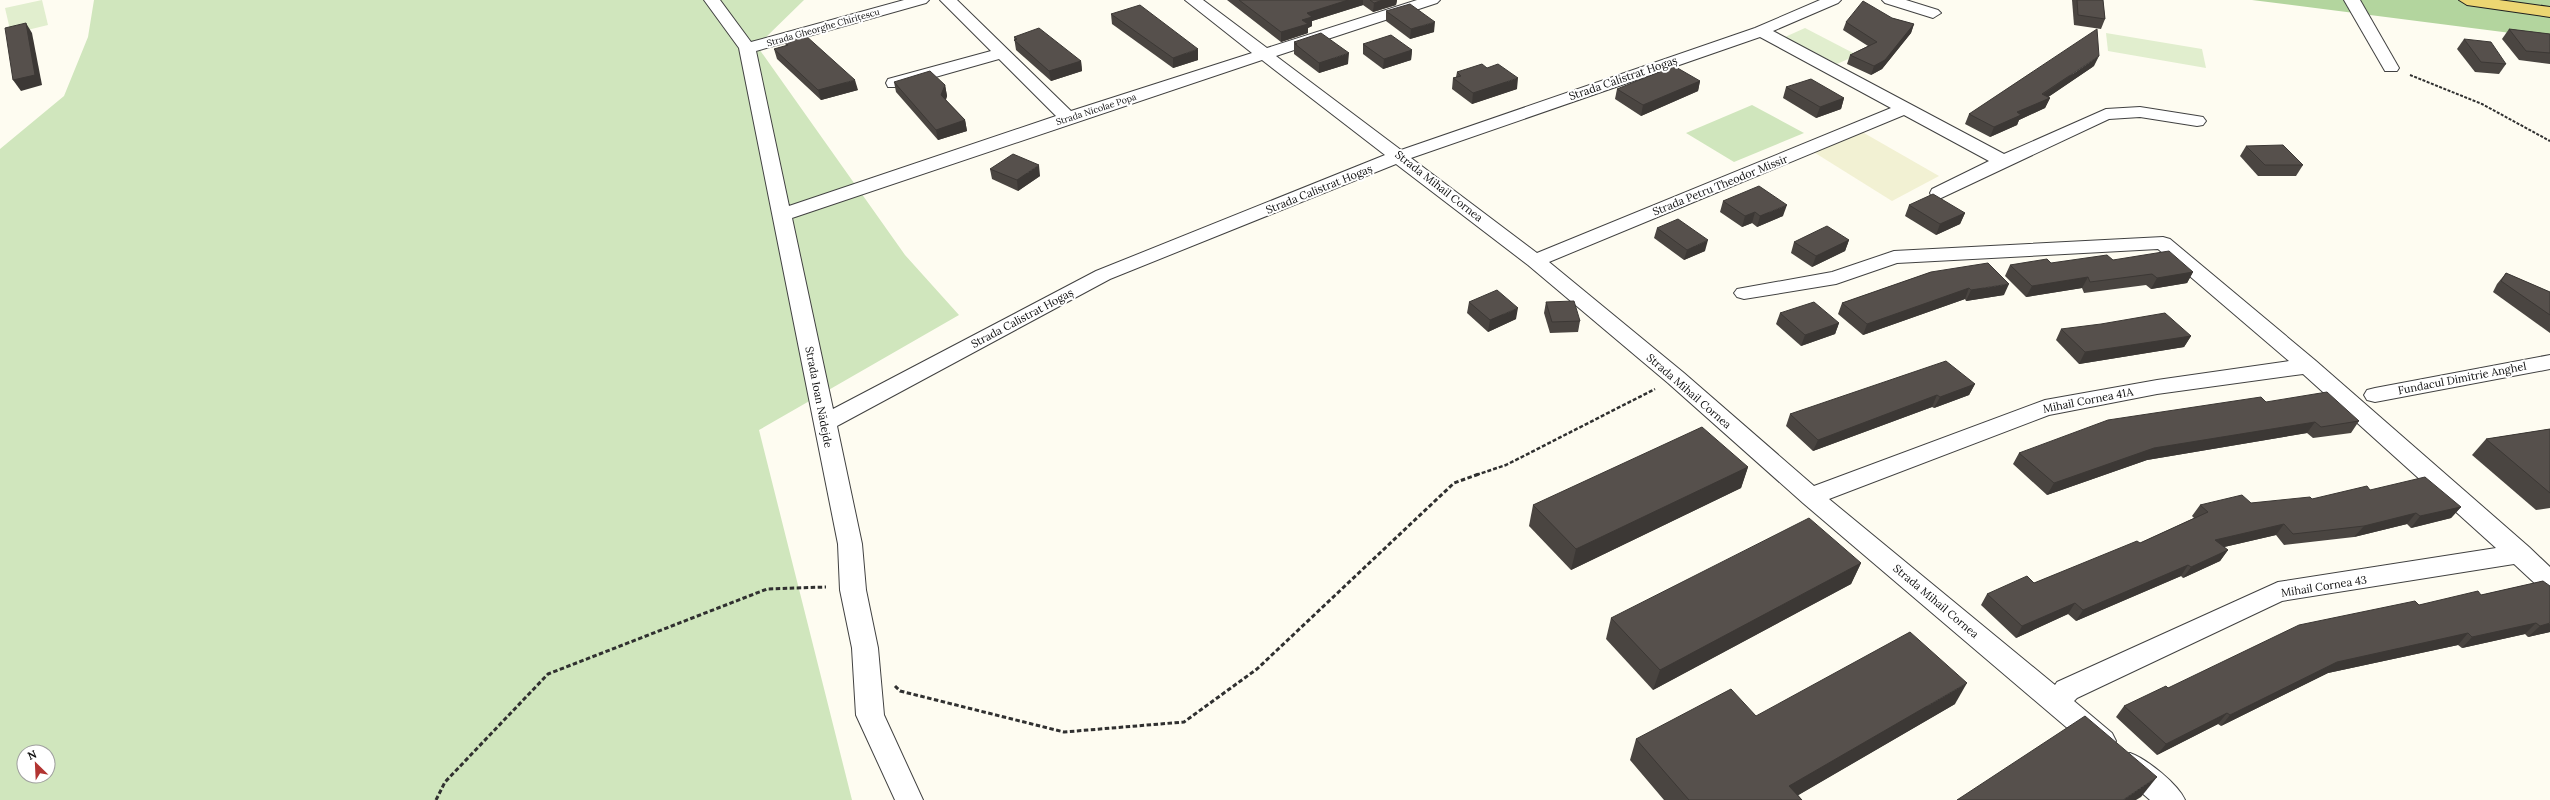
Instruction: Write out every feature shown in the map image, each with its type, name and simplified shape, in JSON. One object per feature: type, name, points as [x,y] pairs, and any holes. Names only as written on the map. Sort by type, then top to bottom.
[{"type":"main road","points":[[2467,0],[2550,12]]},
{"type":"street","name":"Strada Ioan Nădejde","points":[[712,0],[747,48],[850,544],[852,590],[864,648],[870,715],[909,800]]},
{"type":"street","name":"Strada Gheorghe Chirițescu","points":[[747,48],[921,0]]},
{"type":"street","points":[[948,0],[1068,118]]},
{"type":"street","name":"Strada Mihail Cornea","points":[[1193,0],[1400,156],[1535,261],[1676,378],[1811,497],[2171,800]]},
{"type":"street","name":"Strada Nicolae Popa","points":[[782,215],[1068,118],[1264,54],[1405,3],[1432,0]]},
{"type":"street","name":"Strada Calistrat Hogaș","points":[[824,423],[1103,275],[1400,156],[1761,31],[1833,0]]},
{"type":"street","points":[[1890,0],[1933,13]]},
{"type":"street","points":[[2352,0],[2391,68]]},
{"type":"street","points":[[1761,31],[2003,161]]},
{"type":"street","points":[[894,83],[1001,53]]},
{"type":"street","name":"Strada Petru Theodor Missir","points":[[1535,261],[1906,108]]},
{"type":"street","points":[[1939,193],[2003,161],[2112,113],[2140,112],[2197,121]]},
{"type":"street","points":[[1744,293],[1836,278],[1894,257],[2163,242],[2308,366],[2550,582]]},
{"type":"street","name":"Fundacul Dimitrie Anghel","points":[[2375,395],[2550,362]]},
{"type":"street","name":"Mihail Cornea 41A","points":[[1811,497],[2044,408],[2157,387],[2308,366]]},
{"type":"street","name":"Mihail Cornea 43","points":[[2057,703],[2067,690],[2278,592],[2520,554]]},
{"type":"path","points":[[2391,68],[2461,94],[2507,115],[2550,141]]},
{"type":"path","points":[[890,679],[900,691],[1064,732],[1184,722],[1257,669],[1454,483],[1506,465],[1676,378]]},
{"type":"path","points":[[436,800],[445,782],[548,674],[767,589],[818,586],[852,590]]},
{"type":"green space","points":[[42,0],[48,25],[11,34],[5,8]]},
{"type":"green space","points":[[94,0],[804,0],[757,46],[905,255],[959,315],[759,430],[852,800],[0,800],[0,149],[64,96],[88,37]]},
{"type":"green space","points":[[2252,0],[2550,0],[2550,38]]},
{"type":"green space","points":[[1805,28],[1857,55],[1837,64],[1785,37]]},
{"type":"green space","points":[[2106,33],[2202,49],[2206,68],[2108,51]]},
{"type":"green space","points":[[1752,105],[1804,133],[1734,162],[1686,133]]},
{"type":"green space","points":[[1857,129],[1939,176],[1892,201],[1812,151]]},
{"type":"building","points":[[1239,0],[1348,0],[1307,13],[1312,17],[1302,20],[1308,24],[1281,32]]},
{"type":"building","points":[[1370,0],[1383,0],[1374,3]]},
{"type":"building","points":[[2077,0],[2103,0],[2105,19],[2078,15]]},
{"type":"building","points":[[1863,1],[1892,18],[1914,24],[1885,60],[1874,66],[1850,55],[1877,42],[1846,22]]},
{"type":"building","points":[[1410,4],[1435,22],[1411,29],[1386,11]]},
{"type":"building","points":[[1140,5],[1198,49],[1173,58],[1111,14]]},
{"type":"building","points":[[26,23],[35,75],[13,80],[5,28]]},
{"type":"building","points":[[1039,28],[1081,61],[1049,71],[1014,40],[1017,39],[1014,37]]},
{"type":"building","points":[[2097,29],[2099,56],[2042,94],[2050,98],[2017,112],[2021,115],[1994,127],[1969,114]]},
{"type":"building","points":[[2509,29],[2550,34],[2550,53],[2526,51]]},
{"type":"building","points":[[1321,33],[1349,53],[1319,63],[1294,42]]},
{"type":"building","points":[[805,35],[855,80],[818,90],[774,49],[788,45],[785,42]]},
{"type":"building","points":[[1391,35],[1412,50],[1384,59],[1363,44]]},
{"type":"building","points":[[2464,39],[2491,42],[2506,64],[2481,62]]},
{"type":"building","points":[[1482,64],[1487,68],[1498,64],[1518,78],[1473,93],[1453,78],[1461,76],[1457,72]]},
{"type":"building","points":[[1674,66],[1700,81],[1643,105],[1617,89]]},
{"type":"building","points":[[930,71],[945,85],[941,95],[965,120],[936,130],[894,82]]},
{"type":"building","points":[[1811,79],[1844,98],[1820,107],[1786,87]]},
{"type":"building","points":[[2283,145],[2303,165],[2265,165],[2246,146]]},
{"type":"building","points":[[1013,154],[1039,165],[1017,180],[990,169]]},
{"type":"building","points":[[1759,186],[1787,205],[1760,216],[1755,212],[1745,216],[1723,201]]},
{"type":"building","points":[[1933,194],[1965,213],[1940,224],[1909,205]]},
{"type":"building","points":[[1678,219],[1708,240],[1687,250],[1657,228]]},
{"type":"building","points":[[1827,226],[1849,240],[1816,256],[1794,242]]},
{"type":"building","points":[[2169,251],[2193,272],[2157,278],[2152,274],[2090,282],[2088,277],[2032,286],[2010,265],[2047,259],[2051,263],[2107,255],[2113,260]]},
{"type":"building","points":[[1988,263],[2009,284],[1971,290],[1969,288],[1867,324],[1842,303],[1931,272]]},
{"type":"building","points":[[2506,273],[2550,292],[2550,315],[2501,281]]},
{"type":"building","points":[[1497,290],[1518,308],[1490,320],[1469,302]]},
{"type":"building","points":[[1574,301],[1580,321],[1552,322],[1546,302]]},
{"type":"building","points":[[1814,302],[1839,323],[1805,335],[1780,313]]},
{"type":"building","points":[[2165,313],[2191,336],[2085,352],[2061,329],[2101,324]]},
{"type":"building","points":[[1946,361],[1975,384],[1940,397],[1937,395],[1818,440],[1790,414]]},
{"type":"building","points":[[2327,392],[2359,421],[2321,427],[2315,422],[2154,448],[2054,483],[2019,453],[2108,420],[2261,397],[2266,402]]},
{"type":"building","points":[[1702,427],[1748,467],[1576,549],[1533,505]]},
{"type":"building","points":[[2550,429],[2550,493],[2486,439]]},
{"type":"building","points":[[2425,477],[2461,507],[2420,516],[2416,513],[2364,526],[2293,534],[2284,524],[2215,540],[2228,550],[2191,567],[2188,565],[2083,610],[2075,603],[2022,626],[1987,594],[2027,576],[2034,583],[2137,541],[2140,543],[2208,512],[2200,505],[2242,495],[2251,503],[2310,497],[2312,499],[2367,486],[2370,490]]},
{"type":"building","points":[[1809,518],[1861,563],[1660,670],[1611,618]]},
{"type":"building","points":[[2543,581],[2550,586],[2550,623],[2540,626],[2536,623],[2472,637],[2468,633],[2337,662],[2230,715],[2227,713],[2166,744],[2124,706],[2166,686],[2168,688],[2299,625],[2415,601],[2419,605],[2478,591],[2481,595]]},
{"type":"building","points":[[1910,632],[1967,683],[1789,786],[1802,800],[1689,800],[1636,739],[1731,689],[1756,716]]},
{"type":"building","points":[[2085,716],[2157,777],[2123,800],[1957,800]]}]
